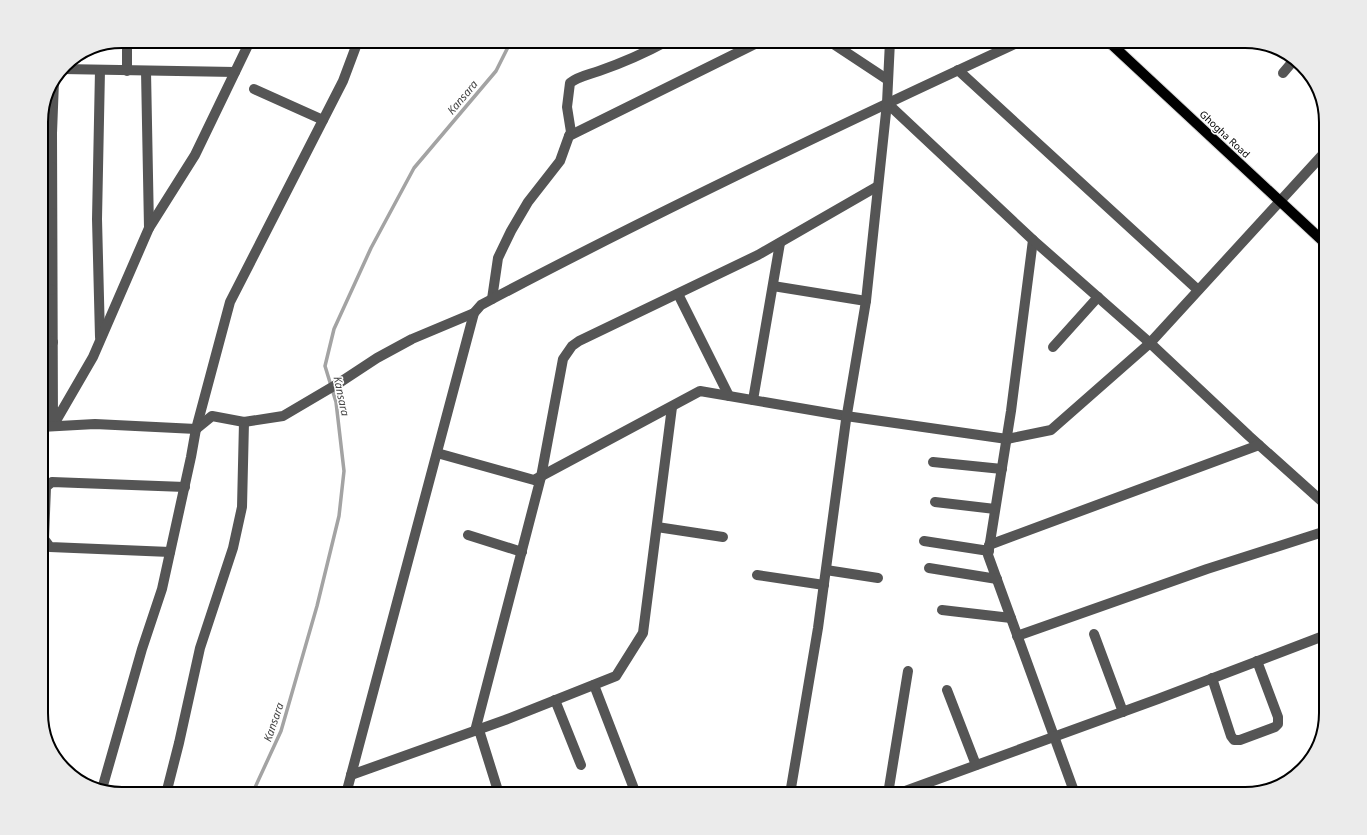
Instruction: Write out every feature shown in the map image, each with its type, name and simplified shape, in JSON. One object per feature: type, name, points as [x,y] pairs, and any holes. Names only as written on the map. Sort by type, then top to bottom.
[{"type":"main road","name":"Ghogha Road","points":[[1116,48],[1319,237]]},
{"type":"street","points":[[127,48],[127,71]]},
{"type":"street","points":[[53,426],[93,357],[149,228],[195,154],[247,48]]},
{"type":"street","points":[[103,784],[142,649],[162,589],[185,487],[196,429],[230,302],[343,81],[355,48]]},
{"type":"street","points":[[492,299],[498,258],[528,202],[560,161],[570,136],[571,132],[567,107],[570,83],[578,77],[638,56],[653,48]]},
{"type":"street","points":[[570,136],[747,48]]},
{"type":"street","points":[[840,48],[888,80]]},
{"type":"street","points":[[791,787],[824,585],[846,416],[866,301],[887,103],[890,48]]},
{"type":"street","points":[[48,426],[95,424],[196,429],[212,416],[244,422],[283,416],[339,383],[377,358],[412,339],[474,313],[481,305],[572,256],[887,103],[1006,48]]},
{"type":"street","points":[[1283,73],[1291,64]]},
{"type":"street","points":[[70,69],[235,72]]},
{"type":"street","points":[[100,70],[96,219],[100,341]]},
{"type":"street","points":[[958,70],[1198,290]]},
{"type":"street","points":[[146,71],[149,228]]},
{"type":"street","points":[[254,89],[323,120]]},
{"type":"street","points":[[53,426],[52,167],[54,95]]},
{"type":"street","points":[[887,103],[1033,240],[1150,343],[1319,499]]},
{"type":"street","points":[[437,453],[534,480],[700,391],[846,416],[1007,439],[1051,430],[1150,343],[1319,159]]},
{"type":"street","points":[[497,787],[477,730],[541,477],[563,359],[567,352],[579,341],[758,255],[878,186]]},
{"type":"street","points":[[1033,240],[1007,439],[988,555],[1072,787]]},
{"type":"street","points":[[753,400],[780,243]]},
{"type":"street","points":[[773,286],[866,301]]},
{"type":"street","points":[[48,290],[52,290]]},
{"type":"street","points":[[678,294],[729,396]]},
{"type":"street","points":[[1053,347],[1098,297]]},
{"type":"street","points":[[348,787],[474,313]]},
{"type":"street","points":[[48,342],[53,342]]},
{"type":"street","points":[[351,775],[477,730],[616,676],[643,632],[672,407]]},
{"type":"street","points":[[168,787],[200,648],[233,548],[242,507],[244,422]]},
{"type":"street","points":[[924,541],[989,548],[1259,445]]},
{"type":"street","points":[[933,462],[1002,469]]},
{"type":"street","points":[[48,485],[52,482],[185,487]]},
{"type":"street","points":[[935,502],[995,509]]},
{"type":"street","points":[[657,527],[723,537]]},
{"type":"street","points":[[1017,636],[1207,569],[1319,533]]},
{"type":"street","points":[[468,535],[522,552]]},
{"type":"street","points":[[48,544],[50,547],[170,552]]},
{"type":"street","points":[[929,568],[997,579]]},
{"type":"street","points":[[826,570],[878,578]]},
{"type":"street","points":[[757,574],[824,585]]},
{"type":"street","points":[[942,610],[1011,618]]},
{"type":"street","points":[[1094,634],[1123,712]]},
{"type":"street","points":[[915,787],[1123,712],[1319,638]]},
{"type":"street","points":[[1212,678],[1231,736],[1234,740],[1240,740],[1275,727],[1278,724],[1278,717],[1257,661]]},
{"type":"street","points":[[889,787],[908,671]]},
{"type":"street","points":[[594,685],[633,787]]},
{"type":"street","points":[[947,690],[976,765]]},
{"type":"street","points":[[555,700],[581,765]]},
{"type":"waterway","name":"Kansara","points":[[255,787],[281,731],[317,606],[339,516],[344,471],[336,402],[325,366],[334,329],[371,248],[414,168],[496,71],[508,48]]}]
